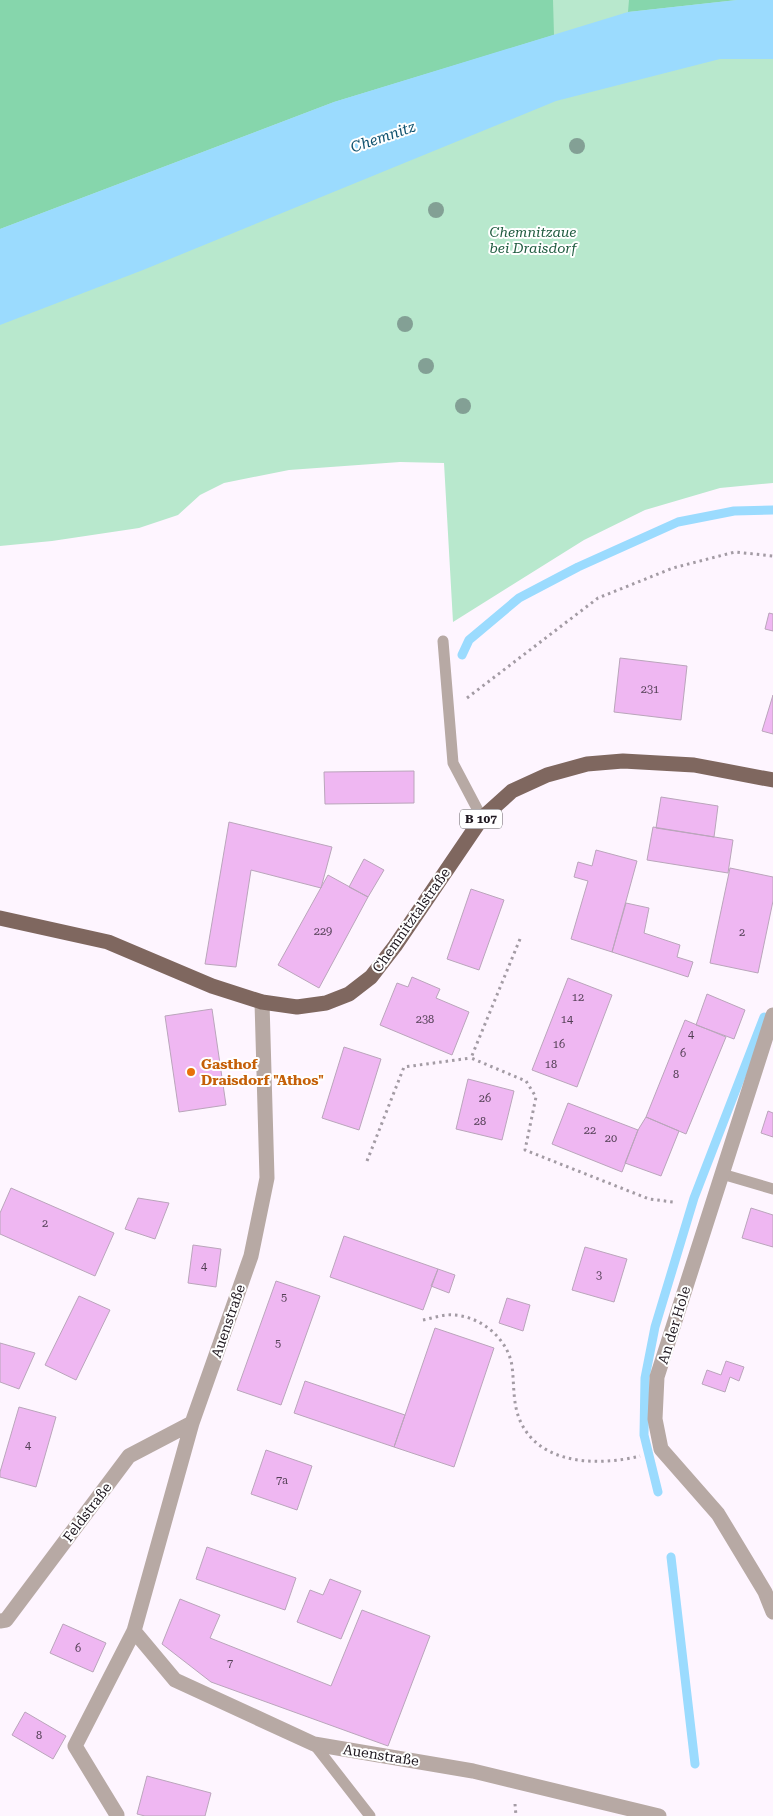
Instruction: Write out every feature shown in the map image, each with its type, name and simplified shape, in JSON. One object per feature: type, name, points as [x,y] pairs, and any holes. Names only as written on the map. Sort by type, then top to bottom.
[{"type":"main road","name":"Chemnitztalstraße","points":[[0,918],[108,942],[212,986],[262,1002],[297,1007],[326,1003],[349,994],[371,977],[395,946],[482,818],[512,791],[547,775],[587,764],[623,760],[694,765],[773,780]]},
{"type":"street","name":"Auenstraße","points":[[117,1816],[75,1746],[134,1631],[192,1423],[251,1256],[267,1178],[262,1002]]},
{"type":"street","name":"An der Hole","points":[[773,1015],[658,1377],[655,1419],[661,1449],[718,1514],[765,1592],[773,1612]]},
{"type":"street","name":"Feldstraße","points":[[0,1621],[6,1620],[128,1456],[192,1423]]},
{"type":"street","name":"Auenstraße","points":[[134,1631],[175,1680],[314,1744],[473,1771],[659,1816]]},
{"type":"lane","points":[[442,641],[452,763],[482,818]]},
{"type":"lane","points":[[722,1174],[773,1189]]},
{"type":"lane","points":[[314,1744],[370,1816]]},
{"type":"path","points":[[448,712],[598,598],[673,568],[735,552],[773,556]]},
{"type":"path","points":[[471,1058],[520,939]]},
{"type":"path","points":[[367,1161],[404,1067],[471,1058],[526,1081],[536,1096],[526,1150],[649,1199],[672,1202]]},
{"type":"path","points":[[423,1320],[453,1315],[474,1320],[492,1330],[507,1349],[510,1357],[517,1413],[526,1431],[538,1445],[558,1456],[585,1462],[621,1461],[640,1456]]},
{"type":"green space","name":"Chemnitzaue bei Draisdorf","points":[[0,0],[773,0],[773,483],[720,488],[645,510],[584,540],[453,622],[444,463],[400,462],[289,470],[224,483],[200,495],[178,515],[139,528],[52,541],[0,546]]},
{"type":"green space","points":[[0,0],[553,0],[554,35],[334,102],[0,229]]},
{"type":"green space","points":[[629,0],[737,0],[628,12]]},
{"type":"water","name":"Chemnitz","points":[[737,0],[773,0],[773,59],[720,59],[556,101],[143,270],[0,325],[0,229],[334,102],[628,12]]},
{"type":"building","points":[[769,613],[773,614],[773,631],[765,629]]},
{"type":"building","points":[[620,658],[687,666],[681,720],[614,712]]},
{"type":"building","points":[[773,695],[773,734],[762,731]]},
{"type":"building","points":[[414,771],[414,803],[325,804],[324,772]]},
{"type":"building","points":[[661,797],[718,806],[714,837],[656,828]]},
{"type":"building","points":[[229,822],[332,847],[321,888],[251,870],[236,967],[205,964]]},
{"type":"building","points":[[653,827],[733,840],[728,873],[647,860]]},
{"type":"building","points":[[596,850],[637,861],[612,952],[571,939],[588,881],[574,877],[578,862],[592,866]]},
{"type":"building","points":[[364,859],[384,870],[368,897],[349,887]]},
{"type":"building","points":[[730,868],[773,877],[773,901],[758,973],[710,963]]},
{"type":"building","points":[[328,875],[368,897],[319,988],[278,965]]},
{"type":"building","points":[[471,889],[504,900],[479,970],[447,959]]},
{"type":"building","points":[[626,903],[649,908],[644,933],[680,945],[677,957],[693,962],[688,977],[612,952]]},
{"type":"building","points":[[412,977],[440,989],[436,998],[469,1012],[452,1055],[380,1025],[397,983],[408,987]]},
{"type":"building","points":[[568,978],[612,995],[577,1087],[532,1070]]},
{"type":"building","points":[[707,994],[745,1010],[734,1039],[696,1025]]},
{"type":"building","points":[[212,1009],[226,1105],[179,1112],[165,1016]]},
{"type":"building","points":[[685,1020],[726,1037],[686,1134],[646,1117]]},
{"type":"building","points":[[344,1047],[381,1059],[359,1130],[322,1118]]},
{"type":"building","points":[[468,1079],[514,1091],[502,1140],[456,1129]]},
{"type":"building","points":[[568,1103],[638,1130],[622,1172],[552,1144]]},
{"type":"building","points":[[768,1111],[773,1113],[773,1137],[761,1133]]},
{"type":"building","points":[[646,1117],[679,1131],[661,1176],[625,1163],[638,1130]]},
{"type":"building","points":[[11,1188],[114,1233],[95,1276],[0,1234],[0,1213]]},
{"type":"building","points":[[138,1198],[169,1203],[155,1239],[125,1229]]},
{"type":"building","points":[[751,1208],[773,1215],[773,1247],[742,1238]]},
{"type":"building","points":[[344,1236],[438,1269],[423,1310],[330,1277]]},
{"type":"building","points":[[193,1245],[221,1249],[216,1287],[188,1283]]},
{"type":"building","points":[[585,1247],[627,1259],[614,1302],[572,1290]]},
{"type":"building","points":[[438,1269],[455,1275],[449,1293],[431,1286]]},
{"type":"building","points":[[276,1281],[320,1296],[281,1405],[237,1390]]},
{"type":"building","points":[[79,1296],[110,1310],[76,1380],[45,1365]]},
{"type":"building","points":[[507,1298],[530,1305],[523,1331],[499,1323]]},
{"type":"building","points":[[435,1328],[494,1348],[454,1467],[394,1447]]},
{"type":"building","points":[[0,1343],[35,1353],[19,1389],[0,1382]]},
{"type":"building","points":[[726,1361],[744,1367],[739,1381],[730,1377],[725,1392],[702,1384],[707,1370],[721,1375]]},
{"type":"building","points":[[305,1381],[405,1415],[394,1447],[294,1413]]},
{"type":"building","points":[[19,1407],[56,1417],[36,1487],[0,1477]]},
{"type":"building","points":[[266,1450],[312,1466],[297,1510],[251,1494]]},
{"type":"building","points":[[207,1547],[296,1578],[285,1610],[196,1579]]},
{"type":"building","points":[[330,1579],[361,1591],[341,1639],[297,1622],[310,1590],[323,1595]]},
{"type":"building","points":[[180,1599],[220,1615],[210,1638],[331,1686],[362,1610],[430,1636],[388,1746],[211,1682],[162,1644]]},
{"type":"building","points":[[63,1624],[106,1643],[93,1672],[50,1653]]},
{"type":"building","points":[[25,1712],[66,1736],[53,1759],[12,1735]]},
{"type":"building","points":[[147,1776],[211,1793],[205,1816],[145,1816],[137,1814]]},
{"type":"waterway","points":[[462,655],[469,640],[519,598],[578,567],[678,522],[734,511],[773,510]]},
{"type":"waterway","points":[[658,1492],[644,1435],[645,1378],[655,1327],[694,1198],[764,1017]]},
{"type":"waterway","points":[[671,1557],[695,1764]]},
{"type":"place","name":"Gasthof Draisdorf \"Athos\"","points":[[191,1072]]}]
